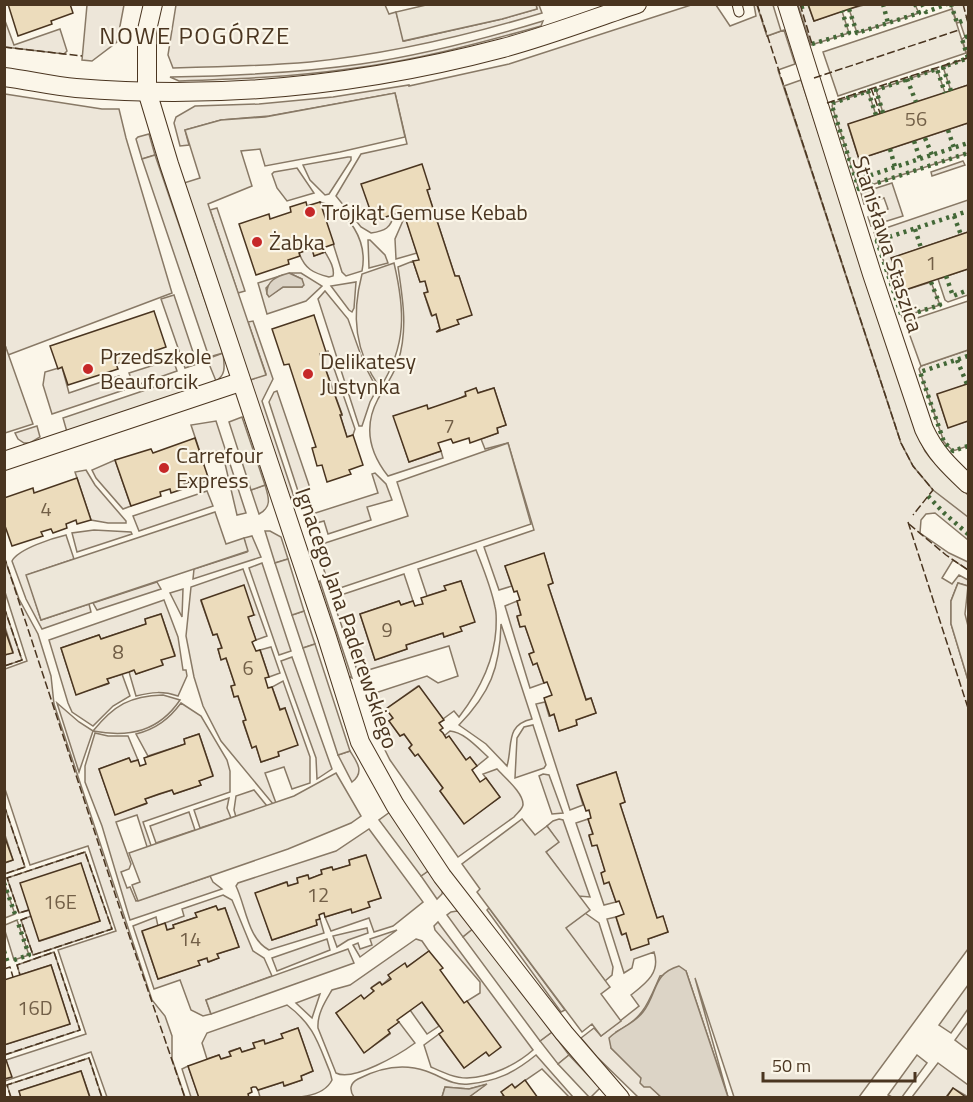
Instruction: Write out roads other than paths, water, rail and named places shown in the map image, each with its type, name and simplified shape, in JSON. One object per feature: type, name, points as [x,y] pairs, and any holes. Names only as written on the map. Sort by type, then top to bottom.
[{"type":"street","name":"Ignacego Jana Paderewskiego","points":[[153,4],[147,30],[147,91],[240,382],[327,637],[360,742],[395,805],[442,876],[564,1033],[620,1098]]},
{"type":"street","points":[[4,77],[75,88],[197,93],[244,91],[374,76],[504,47],[637,4]]},
{"type":"street","name":"Stanisława Staszica","points":[[787,4],[872,274],[924,429],[940,457],[969,484]]},
{"type":"street","points":[[4,461],[240,382]]},
{"type":"place","name":"Trójkąt Gemuse Kebab","points":[[310,212]]},
{"type":"place","name":"Żabka","points":[[257,242]]},
{"type":"place","name":"Przedszkole Beauforcik","points":[[88,369]]},
{"type":"place","name":"Delikatesy Justynka","points":[[308,374]]},
{"type":"place","name":"Carrefour Express","points":[[164,468]]},
{"type":"district","name":"NOWE POGÓRZE","points":[[195,36]]}]
